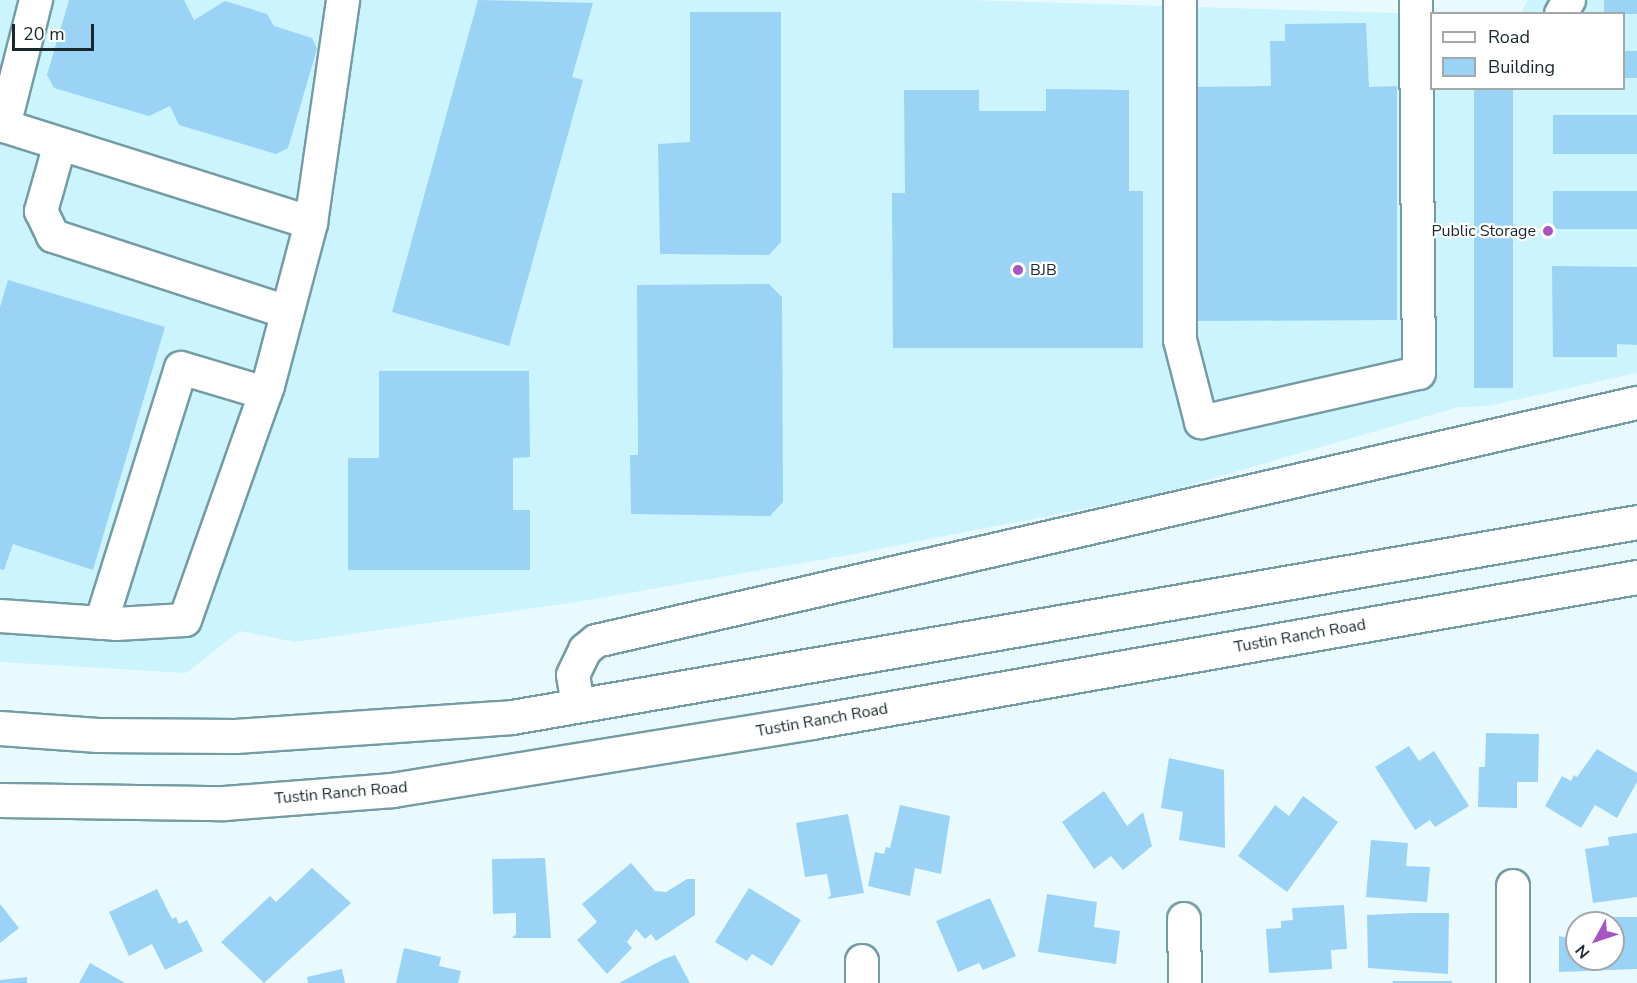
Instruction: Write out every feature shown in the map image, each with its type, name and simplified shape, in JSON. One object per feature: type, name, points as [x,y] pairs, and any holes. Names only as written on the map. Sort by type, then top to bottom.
[{"type":"main road","points":[[0,728],[98,735],[235,736],[512,717],[1637,522]]},
{"type":"main road","name":"Tustin Ranch Road","points":[[0,800],[224,803],[392,789],[812,722],[1637,577]]},
{"type":"street","points":[[36,0],[2,131],[60,144],[311,223]]},
{"type":"street","points":[[0,616],[101,624],[185,620],[265,393],[311,223],[343,0]]},
{"type":"street","points":[[1180,0],[1180,340],[1201,422],[1419,374],[1416,0]]},
{"type":"street","points":[[60,144],[40,211],[53,236],[287,312]]},
{"type":"street","points":[[101,624],[181,368],[265,393]]},
{"type":"street","points":[[578,706],[573,675],[585,650],[596,640],[1637,402]]},
{"type":"street","points":[[1513,886],[1513,983]]},
{"type":"street","points":[[1184,919],[1185,983]]},
{"type":"shaded area","points":[[0,0],[967,0],[1430,14],[1430,90],[1625,90],[1625,12],[1522,12],[1528,0],[1637,0],[1637,373],[1488,406],[1459,407],[1155,495],[848,555],[577,602],[295,642],[240,631],[186,673],[0,662]]},
{"type":"building","points":[[69,0],[184,0],[194,20],[225,1],[267,14],[274,26],[312,38],[317,49],[288,148],[276,154],[179,125],[170,106],[149,116],[54,88],[47,75]]},
{"type":"building","points":[[478,0],[593,3],[572,77],[583,80],[509,346],[392,312]]},
{"type":"building","points":[[1604,0],[1637,0],[1637,14],[1604,12]]},
{"type":"building","points":[[690,12],[781,12],[781,242],[769,255],[660,254],[658,144],[690,142]]},
{"type":"building","points":[[1366,23],[1369,87],[1397,86],[1397,320],[1196,321],[1194,87],[1271,86],[1270,41],[1285,41],[1285,24]]},
{"type":"building","points":[[1625,51],[1637,51],[1637,78],[1625,78]]},
{"type":"building","name":"BJB","points":[[1046,89],[1129,90],[1129,191],[1143,191],[1143,348],[893,348],[892,193],[905,193],[904,90],[979,90],[979,111],[1046,111]]},
{"type":"building","points":[[1474,90],[1513,90],[1513,388],[1474,388]]},
{"type":"building","points":[[1553,115],[1637,115],[1637,154],[1553,154]]},
{"type":"building","points":[[1553,191],[1637,191],[1637,229],[1553,229]]},
{"type":"building","points":[[1552,266],[1637,267],[1637,345],[1617,344],[1617,357],[1553,357]]},
{"type":"building","points":[[8,280],[165,327],[93,570],[13,544],[4,570],[0,569],[0,307]]},
{"type":"building","points":[[769,284],[782,297],[783,502],[770,516],[631,514],[630,455],[638,455],[637,285]]},
{"type":"building","points":[[379,371],[529,371],[530,457],[513,458],[513,510],[530,510],[530,570],[348,570],[348,458],[379,458]]},
{"type":"building","points":[[1486,733],[1539,734],[1538,782],[1517,782],[1517,808],[1478,807],[1479,767],[1485,767]]},
{"type":"building","points":[[1409,746],[1419,761],[1434,751],[1469,806],[1435,827],[1430,820],[1415,830],[1375,767]]},
{"type":"building","points":[[1597,749],[1637,773],[1637,782],[1617,818],[1595,805],[1581,828],[1545,806],[1562,776],[1571,781],[1574,775],[1577,777]]},
{"type":"building","points":[[1169,758],[1224,770],[1225,848],[1179,840],[1183,812],[1161,808]]},
{"type":"building","points":[[1104,791],[1127,826],[1143,812],[1152,846],[1123,870],[1111,856],[1094,869],[1062,822]]},
{"type":"building","points":[[1303,796],[1338,822],[1287,892],[1238,856],[1275,805],[1289,816]]},
{"type":"building","points":[[900,805],[950,816],[941,874],[915,868],[910,896],[868,886],[875,852],[884,854],[886,847],[890,848]]},
{"type":"building","points":[[848,814],[864,893],[827,899],[831,895],[827,874],[805,877],[796,823]]},
{"type":"building","points":[[1637,833],[1637,897],[1593,903],[1585,849],[1609,845],[1608,837]]},
{"type":"building","points":[[1371,840],[1408,843],[1406,866],[1430,867],[1427,902],[1366,897]]},
{"type":"building","points":[[545,858],[551,938],[512,938],[516,934],[516,913],[493,914],[492,859]]},
{"type":"building","points":[[631,863],[655,891],[666,892],[687,879],[695,879],[695,915],[656,941],[651,934],[645,939],[636,929],[627,942],[632,948],[607,974],[577,940],[597,922],[582,904]]},
{"type":"building","points":[[312,868],[351,903],[264,983],[221,942],[270,896],[276,902]]},
{"type":"building","points":[[749,888],[801,920],[772,966],[752,954],[747,961],[715,942]]},
{"type":"building","points":[[157,889],[172,919],[176,917],[179,924],[187,920],[203,951],[165,970],[152,944],[129,956],[109,912]]},
{"type":"building","points":[[1047,894],[1097,902],[1094,927],[1120,931],[1116,964],[1038,952]]},
{"type":"building","points":[[990,898],[1016,956],[983,970],[979,963],[958,972],[936,921]]},
{"type":"building","points":[[0,904],[19,928],[0,943]]},
{"type":"building","points":[[1344,905],[1347,949],[1331,950],[1332,969],[1269,973],[1266,929],[1281,928],[1281,921],[1293,920],[1292,908]]},
{"type":"building","points":[[1449,913],[1448,974],[1368,968],[1367,915]]},
{"type":"building","points":[[1625,917],[1637,917],[1637,969],[1625,969]]},
{"type":"building","points":[[1559,936],[1565,937],[1565,971],[1585,971],[1559,972]]},
{"type":"building","points":[[404,948],[441,957],[439,966],[461,971],[458,983],[396,983]]},
{"type":"building","points":[[675,955],[690,983],[619,983],[664,959]]},
{"type":"building","points":[[90,963],[125,983],[79,983]]},
{"type":"building","points":[[342,969],[345,983],[308,983],[307,977]]},
{"type":"building","points":[[27,977],[27,983],[0,983],[0,980]]},
{"type":"building","points":[[1393,981],[1452,981],[1452,983],[1393,983]]},
{"type":"place","name":"Public Storage","points":[[1548,231]]},
{"type":"place","name":"BJB","points":[[1018,270]]}]
